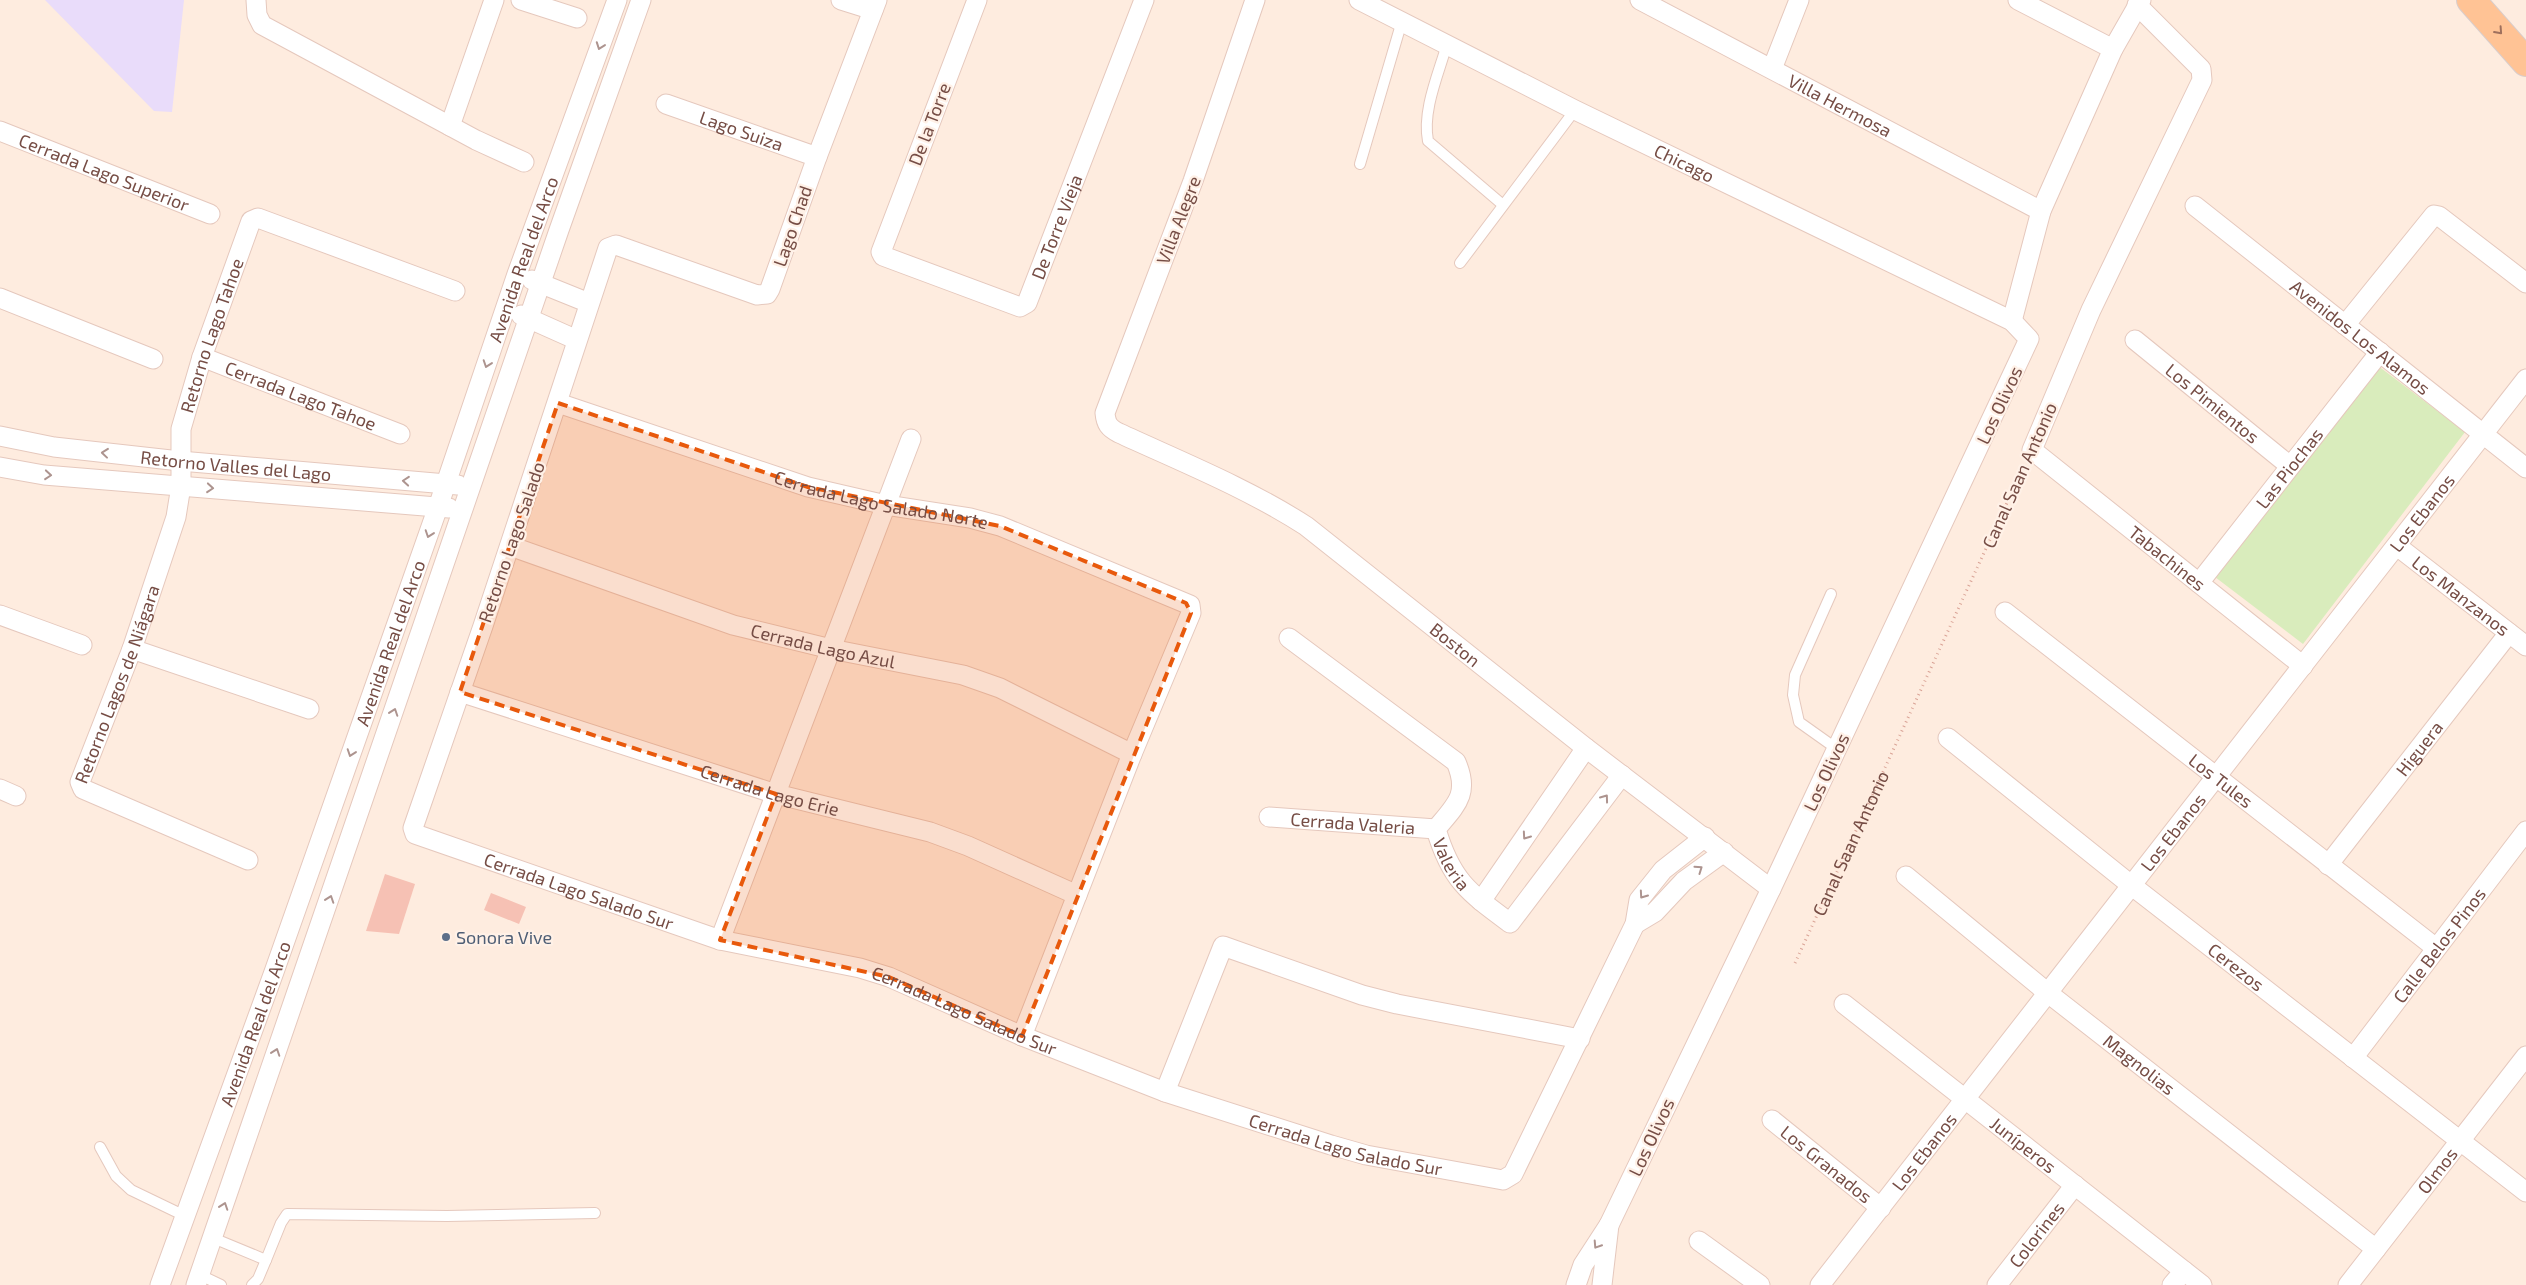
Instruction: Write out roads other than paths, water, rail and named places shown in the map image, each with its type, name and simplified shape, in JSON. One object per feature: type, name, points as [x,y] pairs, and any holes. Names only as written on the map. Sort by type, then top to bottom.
[{"type":"main road","points":[[2472,0],[2526,62]]},
{"type":"street","points":[[256,0],[257,16],[262,25],[450,126],[524,162]]},
{"type":"street","points":[[450,126],[494,0]]},
{"type":"street","points":[[521,0],[577,18]]},
{"type":"street","name":"Avenida Real del Arco","points":[[160,1285],[274,972],[446,485],[517,274],[617,0]]},
{"type":"street","name":"Avenida Real del Arco","points":[[198,1280],[465,509],[559,230],[641,0]]},
{"type":"street","points":[[841,0],[875,5]]},
{"type":"street","name":"De la Torre","points":[[881,248],[977,0]]},
{"type":"street","name":"De Torre Vieja","points":[[881,248],[883,256],[1015,306],[1024,306],[1027,303],[1144,0]]},
{"type":"street","name":"Villa Alegre","points":[[1118,434],[1106,422],[1105,413],[1193,181],[1255,0]]},
{"type":"street","name":"Chicago","points":[[1359,0],[1576,110],[2012,322]]},
{"type":"street","name":"Villa Hermosa","points":[[1640,0],[2041,211]]},
{"type":"street","points":[[1772,69],[1799,0]]},
{"type":"street","points":[[2018,0],[2113,49]]},
{"type":"street","points":[[2012,322],[2041,211],[2113,49],[2139,3]]},
{"type":"street","name":"Canal Saan Antonio","points":[[2032,450],[2091,310],[2202,80],[2201,69],[2139,3]]},
{"type":"street","name":"Lago Chad","points":[[608,248],[616,245],[757,295],[767,294],[875,5]]},
{"type":"street","name":"Lago Suiza","points":[[666,104],[817,157]]},
{"type":"street","name":"Cerrada Lago Superior","points":[[0,131],[210,214]]},
{"type":"street","name":"Avenidos Los Alamos","points":[[2194,206],[2526,468]]},
{"type":"street","points":[[2345,325],[2432,217],[2438,216],[2526,284]]},
{"type":"street","name":"Retorno Lago Tahoe","points":[[180,461],[182,430],[202,357],[251,221],[258,218],[455,292]]},
{"type":"street","name":"Retorno Lago Salado","points":[[415,834],[413,828],[510,546],[608,248]]},
{"type":"street","points":[[517,274],[589,303]]},
{"type":"street","points":[[0,298],[153,360]]},
{"type":"street","points":[[506,308],[577,340]]},
{"type":"street","name":"Los Olivos","points":[[1609,1225],[1771,889],[2028,344],[2028,336],[2012,322]]},
{"type":"street","name":"Los Pimientos","points":[[2135,340],[2290,466]]},
{"type":"street","name":"Las Piochas","points":[[2199,583],[2380,352]]},
{"type":"street","name":"Cerrada Lago Tahoe","points":[[202,357],[400,434]]},
{"type":"street","name":"Los Ebanos","points":[[1820,1285],[2526,379]]},
{"type":"street","name":"Cerrada Lago Salado Norte","points":[[558,403],[808,487],[886,505],[970,518],[1000,526],[1186,603],[1192,609],[1191,613],[1132,754]]},
{"type":"street","name":"Boston","points":[[1118,434],[1269,503],[1306,526],[1586,748],[1771,889]]},
{"type":"street","name":"Retorno Valles del Lago","points":[[0,436],[54,447],[180,461],[472,486]]},
{"type":"street","points":[[720,940],[911,439]]},
{"type":"street","name":"Tabachines","points":[[2032,450],[2303,666]]},
{"type":"street","name":"Retorno Lagos de Niágara","points":[[180,461],[181,486],[176,517],[132,649],[81,778],[81,786],[83,790],[248,860]]},
{"type":"street","name":"Retorno Valles del Lago","points":[[0,467],[44,475],[465,509]]},
{"type":"street","name":"Cerrada Lago Azul","points":[[510,546],[733,626],[831,649],[963,675],[990,685],[1132,754]]},
{"type":"street","name":"Los Manzanos","points":[[2397,546],[2526,646]]},
{"type":"street","name":"Los Tules","points":[[2005,612],[2436,948]]},
{"type":"street","points":[[0,615],[82,645]]},
{"type":"street","name":"Higuera","points":[[2328,865],[2509,633]]},
{"type":"street","name":"Valeria","points":[[1289,638],[1456,762],[1463,777],[1461,795],[1436,829],[1444,856],[1457,878],[1481,902],[1586,748]]},
{"type":"street","points":[[132,649],[309,709]]},
{"type":"street","name":"Cerrada Lago Erie","points":[[460,692],[776,794],[892,820],[930,832],[968,846],[1077,895]]},
{"type":"street","name":"Cerezos","points":[[1948,738],[2132,886],[2526,1192]]},
{"type":"street","points":[[1022,1036],[1132,754]]},
{"type":"street","points":[[1481,902],[1510,923],[1622,775]]},
{"type":"street","name":"Cerrada Valeria","points":[[1270,817],[1436,829]]},
{"type":"street","name":"Calle Belos Pinos","points":[[2353,1058],[2526,831]]},
{"type":"street","name":"Cerrada Lago Salado Sur","points":[[415,834],[720,940],[860,968],[889,977],[1022,1036],[1165,1092],[1366,1155],[1503,1180],[1513,1174],[1580,1039]]},
{"type":"street","points":[[1165,1092],[1223,946],[1362,995],[1397,1004],[1580,1039],[1635,924],[1639,900],[1657,876],[1705,837]]},
{"type":"street","points":[[1635,924],[1655,912],[1684,881],[1724,852]]},
{"type":"street","name":"Magnolias","points":[[1906,876],[2048,993],[2376,1249]]},
{"type":"street","points":[[274,972],[301,981]]},
{"type":"street","name":"Juníperos","points":[[1844,1004],[1966,1098],[2075,1186],[2178,1278],[2202,1285]]},
{"type":"street","name":"Olmos","points":[[2348,1285],[2526,1056]]},
{"type":"street","name":"Los Granados","points":[[1772,1120],[1881,1208]]},
{"type":"street","name":"Colorines","points":[[1997,1285],[2075,1186]]},
{"type":"street","points":[[1576,1285],[1583,1265],[1609,1225]]},
{"type":"street","points":[[1602,1285],[1609,1225]]},
{"type":"street","points":[[1699,1241],[1760,1285]]},
{"type":"lane","points":[[1360,164],[1402,21]]},
{"type":"lane","points":[[1448,44],[1428,113],[1426,129],[1428,140],[1503,205]]},
{"type":"lane","points":[[1460,263],[1576,110]]},
{"type":"lane","points":[[1831,594],[1795,675],[1793,695],[1799,722],[1837,749]]},
{"type":"lane","points":[[100,1147],[116,1176],[131,1190],[185,1216]]},
{"type":"lane","points":[[252,1285],[258,1279],[281,1222],[287,1214],[447,1216],[595,1213]]},
{"type":"lane","points":[[213,1238],[266,1260]]},
{"type":"lane","points":[[198,1280],[220,1285]]},
{"type":"place","name":"Sonora Vive","points":[[446,937]]}]
